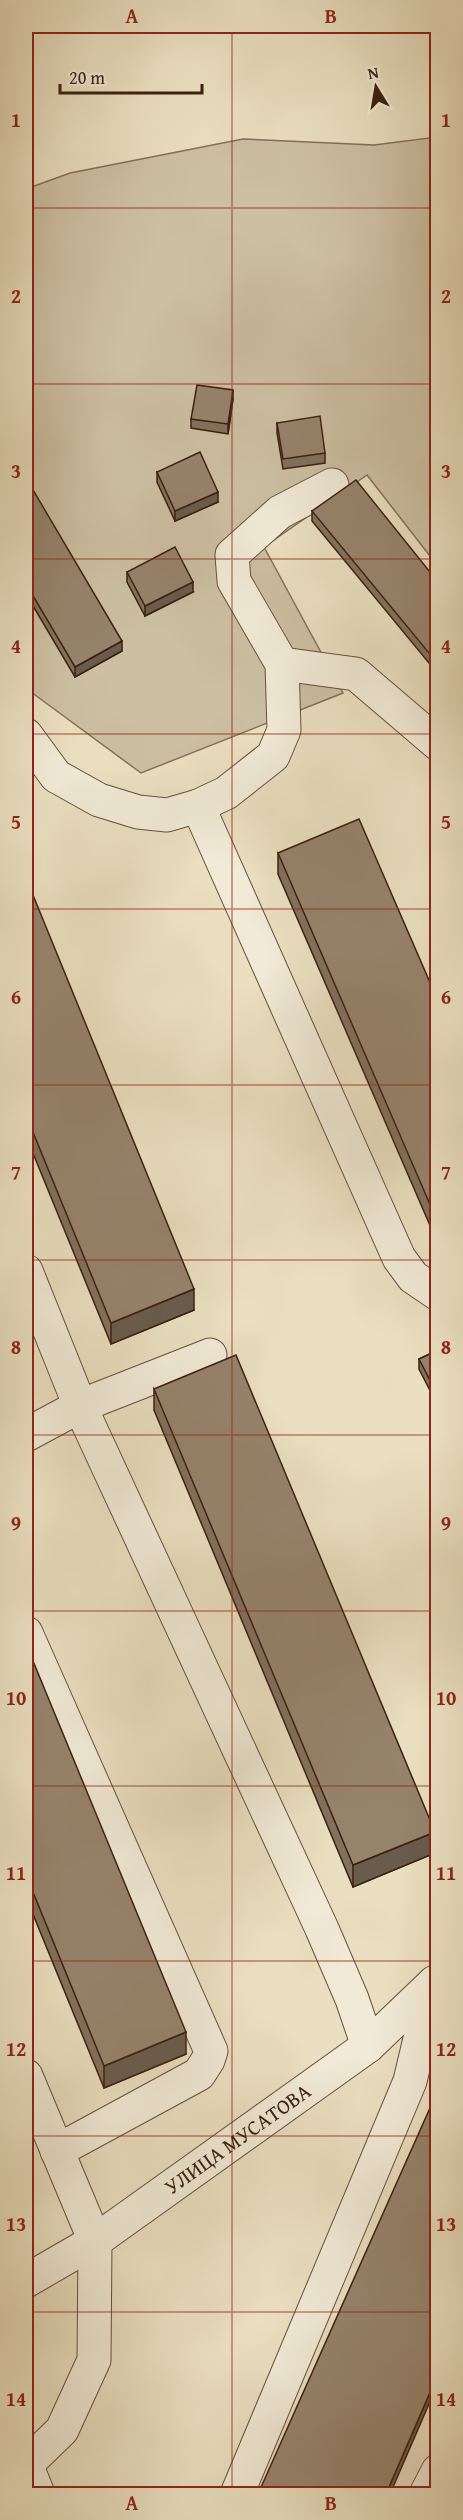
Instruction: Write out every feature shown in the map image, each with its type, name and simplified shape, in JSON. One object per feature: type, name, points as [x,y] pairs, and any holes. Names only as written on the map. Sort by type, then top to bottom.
[{"type":"street","points":[[26,735],[56,776],[99,800],[138,812],[167,815],[198,806],[226,793],[273,756],[284,730],[282,664],[234,581],[232,555],[280,512],[333,485]]},
{"type":"street","points":[[282,664],[356,674],[438,744]]},
{"type":"street","points":[[198,806],[399,1258],[413,1277],[438,1293]]},
{"type":"street","points":[[26,1271],[80,1406],[322,1929],[352,1999],[368,2046]]},
{"type":"street","points":[[26,1435],[80,1406],[210,1355]]},
{"type":"street","points":[[26,1633],[211,2051],[199,2074],[57,2151]]},
{"type":"street","points":[[237,2494],[410,2081],[436,1982]]},
{"type":"street","name":"УЛИЦА МУСАТОВА","points":[[26,2281],[95,2241],[368,2046],[436,1982]]},
{"type":"street","points":[[26,2076],[95,2241],[94,2360],[62,2430],[26,2465],[38,2494]]},
{"type":"street","points":[[426,2494],[438,2471]]},
{"type":"shaded area","points":[[437,137],[437,565],[367,475],[264,547],[343,693],[141,773],[31,692],[26,694],[26,189],[70,173],[243,139],[374,145]]},
{"type":"building","points":[[197,385],[233,390],[228,424],[191,419]]},
{"type":"building","points":[[320,416],[325,453],[283,459],[277,423]]},
{"type":"building","points":[[200,452],[218,492],[175,511],[157,472]]},
{"type":"building","points":[[26,478],[122,641],[75,667],[26,584]]},
{"type":"building","points":[[356,480],[438,582],[438,664],[312,511]]},
{"type":"building","points":[[175,547],[193,582],[145,606],[127,572]]},
{"type":"building","points":[[359,819],[438,1001],[438,1223],[278,853]]},
{"type":"building","points":[[26,878],[194,1289],[111,1323],[26,1115]]},
{"type":"building","points":[[438,1350],[438,1396],[419,1359]]},
{"type":"building","points":[[236,1355],[435,1832],[353,1865],[154,1389]]},
{"type":"building","points":[[26,1644],[186,2032],[104,2066],[26,1875]]},
{"type":"building","points":[[438,2090],[438,2374],[386,2494],[258,2494]]}]
